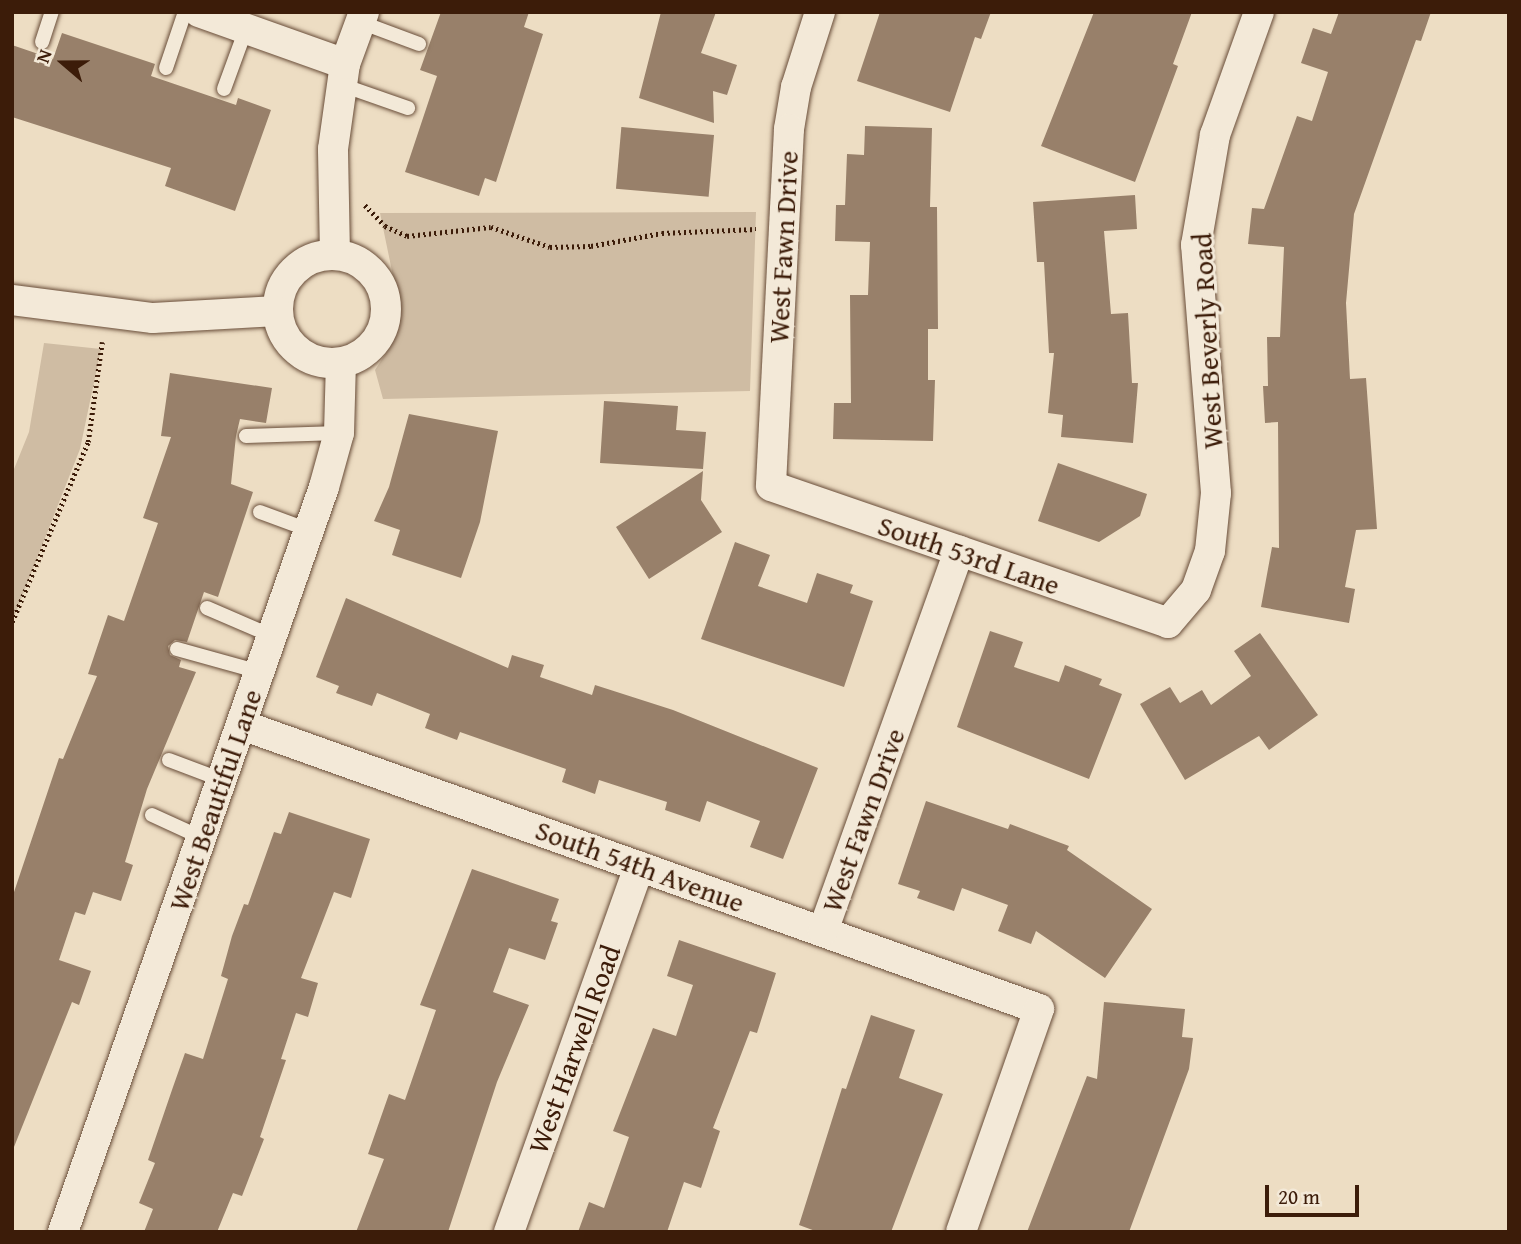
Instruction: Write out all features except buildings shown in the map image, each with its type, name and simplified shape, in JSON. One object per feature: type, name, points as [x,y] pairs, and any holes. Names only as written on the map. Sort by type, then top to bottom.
[{"type":"street","points":[[199,12],[246,29],[344,75]]},
{"type":"street","name":"West Fawn Drive","points":[[771,486],[791,118],[820,12]]},
{"type":"street","name":"West Beverly Road","points":[[1168,623],[1196,590],[1210,551],[1216,492],[1196,245],[1215,135],[1259,12]]},
{"type":"street","points":[[335,255],[333,149],[344,75],[362,17]]},
{"type":"street","points":[[335,255],[368,268],[385,300],[380,335],[369,349],[341,363],[319,363],[302,356],[289,344],[277,311],[284,285],[300,265],[335,255]]},
{"type":"street","points":[[12,300],[105,314],[153,318],[277,311]]},
{"type":"street","name":"West Beautiful Lane","points":[[63,1232],[309,530],[339,433],[341,363]]},
{"type":"street","name":"South 53rd Lane","points":[[771,486],[1168,623]]},
{"type":"street","name":"West Fawn Drive","points":[[823,931],[959,551]]},
{"type":"street","name":"South 54th Avenue","points":[[242,725],[1039,1009],[961,1232]]},
{"type":"street","name":"West Harwell Road","points":[[509,1232],[639,866]]},
{"type":"lane","points":[[42,42],[52,12]]},
{"type":"lane","points":[[166,68],[185,12]]},
{"type":"lane","points":[[362,17],[419,44]]},
{"type":"lane","points":[[224,89],[246,29]]},
{"type":"lane","points":[[344,75],[408,108]]},
{"type":"lane","points":[[246,436],[339,433]]},
{"type":"lane","points":[[260,512],[309,530]]},
{"type":"lane","points":[[207,608],[272,636]]},
{"type":"lane","points":[[177,649],[260,672]]},
{"type":"lane","points":[[169,760],[222,780]]},
{"type":"lane","points":[[152,815],[202,838]]},
{"type":"path","points":[[333,202],[369,205],[386,226],[407,236],[491,227],[551,247],[592,246],[662,233],[785,230]]},
{"type":"path","points":[[12,622],[88,442],[105,314]]},
{"type":"shaded area","points":[[756,212],[750,391],[383,399],[375,370],[390,347],[400,310],[380,213]]},
{"type":"shaded area","points":[[44,343],[101,349],[80,449],[12,622],[12,474],[29,432]]}]
